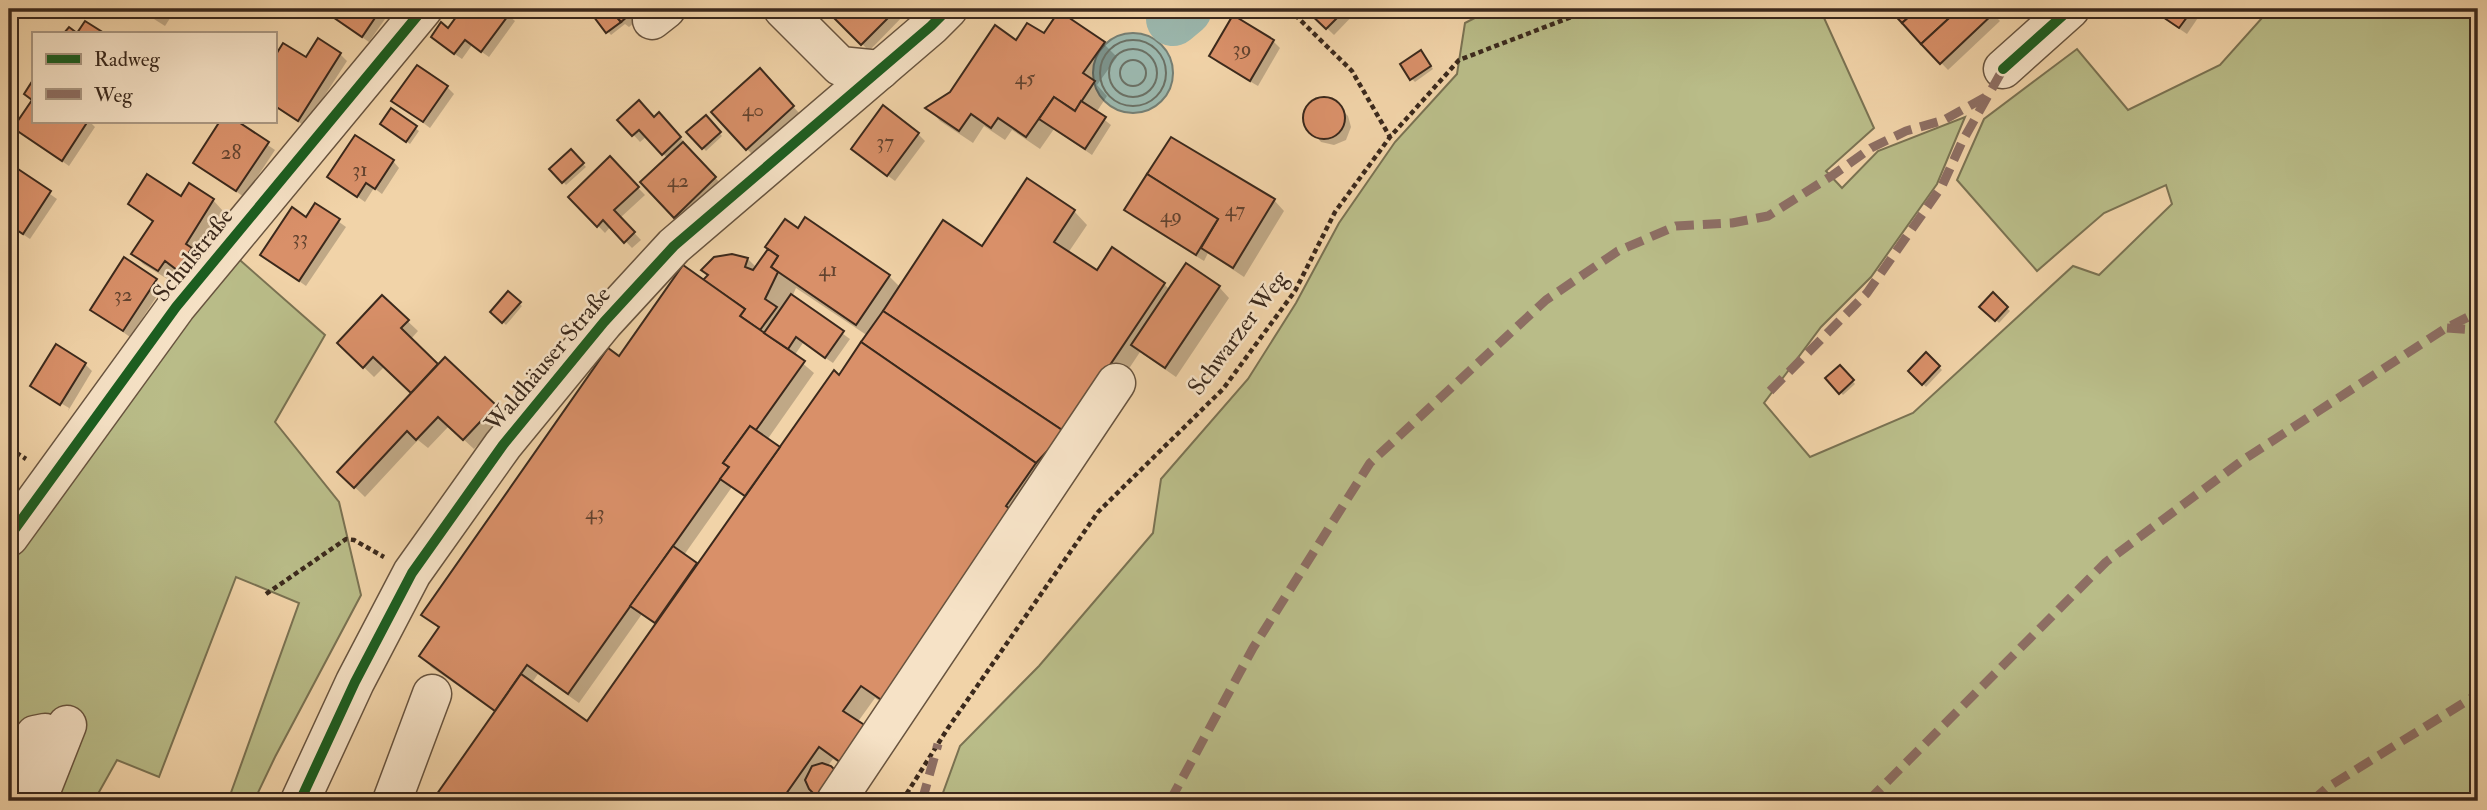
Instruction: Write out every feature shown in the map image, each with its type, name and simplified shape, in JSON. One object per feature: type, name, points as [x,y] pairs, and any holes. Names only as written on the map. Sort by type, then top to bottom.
[{"type":"street","name":"Schulstraße","points":[[9,537],[176,307],[424,9]]},
{"type":"street","points":[[783,9],[840,66],[880,70]]},
{"type":"street","points":[[2003,69],[2070,9]]},
{"type":"street","name":"Waldhäuser Straße","points":[[300,801],[355,682],[412,573],[503,445],[604,322],[674,246],[880,70],[938,15]]},
{"type":"street","points":[[835,801],[1116,383]]},
{"type":"street","points":[[392,801],[432,694]]},
{"type":"street","points":[[9,779],[19,757],[35,735],[64,732],[37,801]]},
{"type":"path","points":[[1289,9],[1352,71],[1390,137]]},
{"type":"path","points":[[266,594],[346,539],[354,540],[374,551]]},
{"type":"green space","points":[[1492,9],[1820,9],[1874,128],[1826,171],[1842,188],[1878,151],[1965,117],[1937,184],[1871,277],[1821,327],[1764,403],[1810,457],[1913,413],[2073,266],[2099,275],[2172,204],[2166,185],[2104,213],[2037,271],[1957,180],[1984,119],[2077,49],[2128,110],[2220,65],[2270,9],[2478,9],[2478,801],[940,801],[960,746],[1039,666],[1153,533],[1161,479],[1248,379],[1296,303],[1339,223],[1395,142],[1457,74],[1465,23]]},
{"type":"green space","points":[[233,254],[325,335],[275,422],[339,502],[361,595],[254,801],[228,801],[299,603],[236,577],[159,777],[117,760],[94,801],[49,801],[70,745],[9,723],[9,554]]},
{"type":"water","points":[[1133,33],[1148,36],[1161,45],[1170,58],[1173,73],[1170,88],[1161,101],[1148,110],[1133,113],[1118,110],[1105,101],[1096,88],[1093,73],[1096,58],[1105,45],[1118,36]]},
{"type":"building","points":[[330,9],[381,9],[362,37],[327,13]]},
{"type":"building","points":[[462,9],[504,9],[510,13],[481,52],[465,40],[454,54],[431,37],[441,22],[448,28]]},
{"type":"building","points":[[588,9],[610,9],[621,22],[606,33]]},
{"type":"building","points":[[610,9],[636,9],[621,22]]},
{"type":"building","points":[[844,9],[897,9],[861,45],[834,18]]},
{"type":"building","points":[[1305,9],[1346,9],[1326,29]]},
{"type":"building","points":[[1889,9],[1918,9],[1902,23]]},
{"type":"building","points":[[1918,9],[1959,9],[1921,44],[1902,23]]},
{"type":"building","points":[[1959,9],[1990,9],[1994,13],[1940,64],[1921,44]]},
{"type":"building","points":[[2151,9],[2193,9],[2179,28]]},
{"type":"building","points":[[1059,11],[1105,42],[1083,73],[1095,81],[1075,111],[1054,97],[1026,137],[998,118],[991,128],[971,114],[959,131],[925,108],[950,92],[995,25],[1016,40],[1027,23],[1044,33]]},
{"type":"building","points":[[1233,15],[1274,40],[1250,81],[1209,56]]},
{"type":"building","points":[[85,21],[102,32],[78,32]]},
{"type":"building","points":[[318,38],[341,53],[298,121],[276,107],[276,54],[283,43],[306,57]]},
{"type":"building","points":[[1421,50],[1431,66],[1410,80],[1400,64]]},
{"type":"building","points":[[417,65],[448,86],[423,122],[391,101]]},
{"type":"building","points":[[760,68],[794,106],[746,150],[711,112]]},
{"type":"building","points":[[32,82],[32,100],[24,94]]},
{"type":"building","points":[[1054,97],[1075,111],[1081,101],[1106,117],[1085,149],[1039,119]]},
{"type":"building","points":[[1324,97],[1339,103],[1345,118],[1339,133],[1324,139],[1309,133],[1303,118],[1309,103]]},
{"type":"building","points":[[32,100],[32,122],[87,122],[62,161],[13,128]]},
{"type":"building","points":[[639,100],[654,117],[659,112],[681,137],[662,155],[639,130],[632,136],[617,120]]},
{"type":"building","points":[[883,105],[919,133],[887,176],[851,149]]},
{"type":"building","points":[[391,108],[417,126],[406,142],[380,124]]},
{"type":"building","points":[[706,115],[721,132],[702,149],[686,132]]},
{"type":"building","points":[[219,122],[239,122],[269,142],[236,191],[193,163]]},
{"type":"building","points":[[355,135],[394,160],[375,189],[366,183],[357,197],[327,177]]},
{"type":"building","points":[[1171,137],[1275,199],[1233,268],[1201,248],[1218,219],[1147,174]]},
{"type":"building","points":[[683,142],[716,177],[674,218],[640,182]]},
{"type":"building","points":[[571,149],[584,163],[562,183],[549,169]]},
{"type":"building","points":[[610,156],[639,187],[614,210],[635,232],[624,243],[603,220],[597,227],[568,197]]},
{"type":"building","points":[[9,163],[51,191],[23,234],[9,225]]},
{"type":"building","points":[[147,174],[181,196],[189,183],[214,199],[186,244],[192,248],[177,270],[165,261],[158,271],[131,254],[153,221],[128,204]]},
{"type":"building","points":[[1147,174],[1218,219],[1196,255],[1124,210]]},
{"type":"building","points":[[1027,178],[1075,210],[1054,242],[1097,270],[1112,247],[1165,283],[1065,432],[883,311],[943,220],[982,246]]},
{"type":"building","points":[[315,203],[340,219],[299,281],[260,255],[292,207],[306,217]]},
{"type":"building","points":[[805,217],[890,275],[856,325],[771,267],[778,256],[765,247],[785,219],[798,228]]},
{"type":"building","points":[[768,249],[778,256],[771,267],[778,272],[765,299],[777,307],[760,330],[740,316],[745,309],[703,280],[708,275],[701,270],[714,257],[732,254],[748,258],[745,267],[753,270]]},
{"type":"building","points":[[124,257],[157,279],[123,331],[90,310]]},
{"type":"building","points":[[1186,263],[1220,286],[1165,368],[1131,345]]},
{"type":"building","points":[[683,265],[745,309],[740,316],[805,361],[756,430],[750,426],[723,463],[729,467],[568,694],[527,665],[495,711],[419,656],[439,627],[421,615],[608,348],[619,356]]},
{"type":"building","points":[[508,291],[521,302],[502,323],[490,312]]},
{"type":"building","points":[[1993,292],[2008,307],[1995,321],[1979,307]]},
{"type":"building","points":[[791,294],[844,331],[825,358],[796,337],[788,349],[764,333]]},
{"type":"building","points":[[382,295],[409,320],[401,328],[438,364],[411,393],[373,357],[363,368],[337,343]]},
{"type":"building","points":[[883,311],[1065,432],[1036,463],[861,342]]},
{"type":"building","points":[[861,342],[1036,463],[1006,506],[1017,514],[886,703],[861,686],[843,711],[866,726],[840,762],[819,747],[781,801],[432,801],[521,674],[587,721],[834,370],[839,375]]},
{"type":"building","points":[[56,344],[86,363],[60,405],[30,386]]},
{"type":"building","points":[[1926,352],[1940,366],[1922,385],[1908,371]]},
{"type":"building","points":[[445,357],[496,405],[463,440],[438,417],[416,440],[407,431],[354,488],[337,472]]},
{"type":"building","points":[[1840,365],[1854,380],[1839,394],[1825,378]]},
{"type":"building","points":[[750,426],[780,447],[745,496],[720,479],[729,467],[723,463]]},
{"type":"building","points":[[673,546],[697,563],[655,623],[630,606]]},
{"type":"building","points":[[822,763],[835,770],[824,796],[813,793],[805,780],[812,766]]},
{"type":"building","points":[[797,794],[807,796],[813,801],[787,801]]},
{"type":"waterway","points":[[1173,19],[1185,9]]},
{"type":"marked path","points":[[1770,391],[1867,293],[1942,186],[1962,142],[2003,69]]},
{"type":"marked path","points":[[1170,801],[1253,648],[1370,463],[1546,300],[1618,251],[1676,226],[1732,223],[1768,216],[1871,148],[1906,131],[1944,120],[1989,95]]},
{"type":"marked path","points":[[1868,801],[2106,562],[2243,460],[2446,328],[2478,312]]},
{"type":"marked path","points":[[2447,328],[2478,330]]},
{"type":"marked path","points":[[2312,801],[2328,787],[2478,694]]},
{"type":"marked path","points":[[922,801],[938,744]]},
{"type":"cycle path","points":[[9,537],[176,307],[423,9]]},
{"type":"cycle path","points":[[300,801],[355,682],[412,573],[503,445],[604,322],[674,246],[948,9]]},
{"type":"cycle path","points":[[2003,69],[2070,9]]}]
